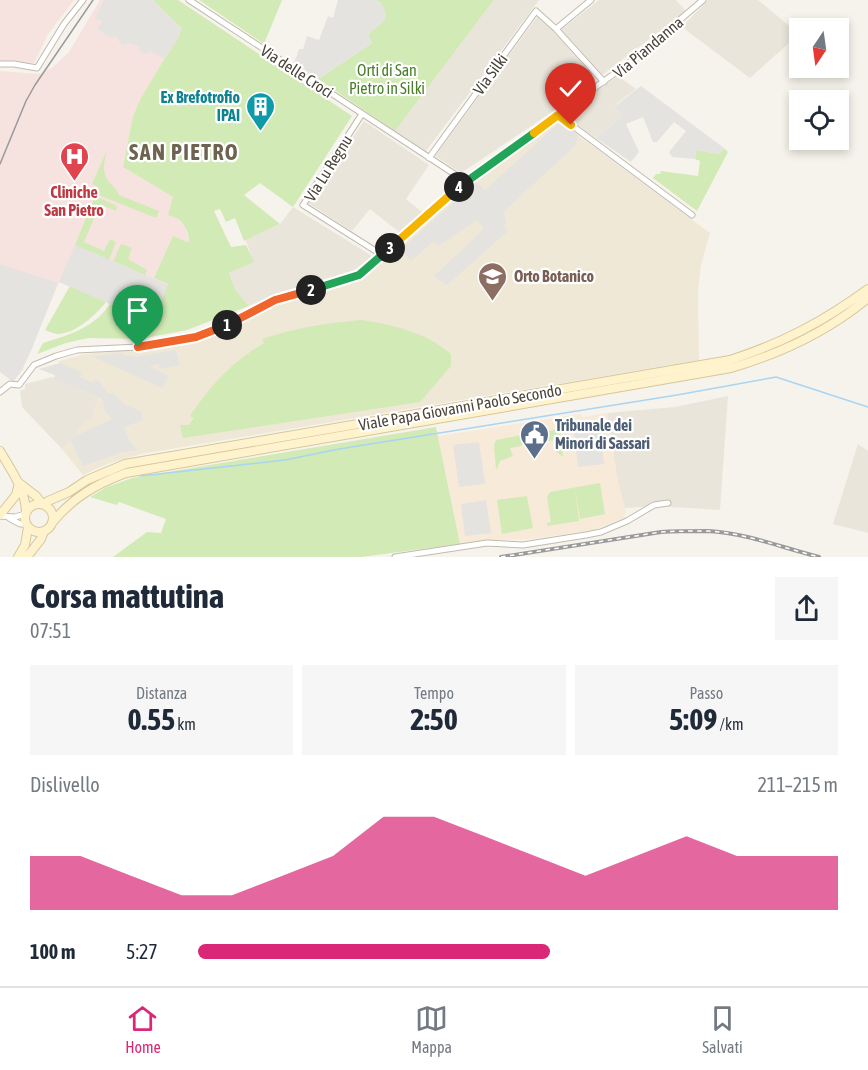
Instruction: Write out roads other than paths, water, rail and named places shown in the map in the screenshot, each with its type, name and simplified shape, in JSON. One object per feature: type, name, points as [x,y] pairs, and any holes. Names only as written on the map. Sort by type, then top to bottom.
[{"type":"main road","name":"Viale Papa Giovanni Paolo Secondo","points":[[43,504],[69,492],[93,476],[124,464],[730,360],[767,348],[809,328],[840,310],[868,289]]},
{"type":"main road","name":"Viale Papa Giovanni Paolo Secondo","points":[[52,523],[63,509],[92,487],[126,473],[731,368],[771,356],[812,336],[850,313],[868,298]]},
{"type":"main road","points":[[0,451],[19,482],[25,498],[26,545],[18,557]]},
{"type":"main road","points":[[19,482],[51,510],[52,523],[27,557]]},
{"type":"main road","points":[[2,516],[16,495],[19,482]]},
{"type":"main road","points":[[36,496],[57,497]]},
{"type":"main road","points":[[26,513],[33,505],[43,504]]},
{"type":"main road","points":[[25,527],[44,531]]},
{"type":"street","points":[[0,64],[37,68],[64,24],[83,0]]},
{"type":"street","name":"Via delle Croci","points":[[189,0],[465,181]]},
{"type":"street","points":[[556,29],[591,0]]},
{"type":"street","name":"Via Piandanna","points":[[0,392],[10,384],[20,385],[34,365],[56,356],[77,350],[138,347],[196,337],[230,324],[275,300],[359,275],[465,181],[629,63],[703,0]]},
{"type":"street","name":"Via Silki","points":[[429,158],[536,11],[556,29],[604,82]]},
{"type":"street","name":"Via Lu Regnu","points":[[362,114],[303,205],[382,255]]},
{"type":"street","points":[[558,115],[692,215]]},
{"type":"street","points":[[395,557],[487,543],[523,545],[586,535],[601,532],[627,521],[654,505],[668,503]]},
{"type":"street","points":[[2,516],[26,513]]},
{"type":"street","points":[[2,516],[25,527]]},
{"type":"waterway","points":[[140,476],[285,460],[339,449],[776,377],[868,407]]},
{"type":"tram line","points":[[0,164],[35,85],[93,0]]},
{"type":"railway","points":[[501,557],[661,532],[708,531],[750,538],[819,557]]},
{"type":"place","name":"Ex Brefotrofio IPAI","points":[[261,132]]},
{"type":"place","name":"Cliniche San Pietro","points":[[74,182]]},
{"type":"place","name":"Orto Botanico","points":[[493,302]]},
{"type":"place","name":"Tribunale dei Minori di Sassari","points":[[534,460]]},
{"type":"district","name":"SAN PIETRO","points":[[184,152]]},
{"type":"park label","name":"Orti di San Pietro in Silki","points":[[387,79]]}]
